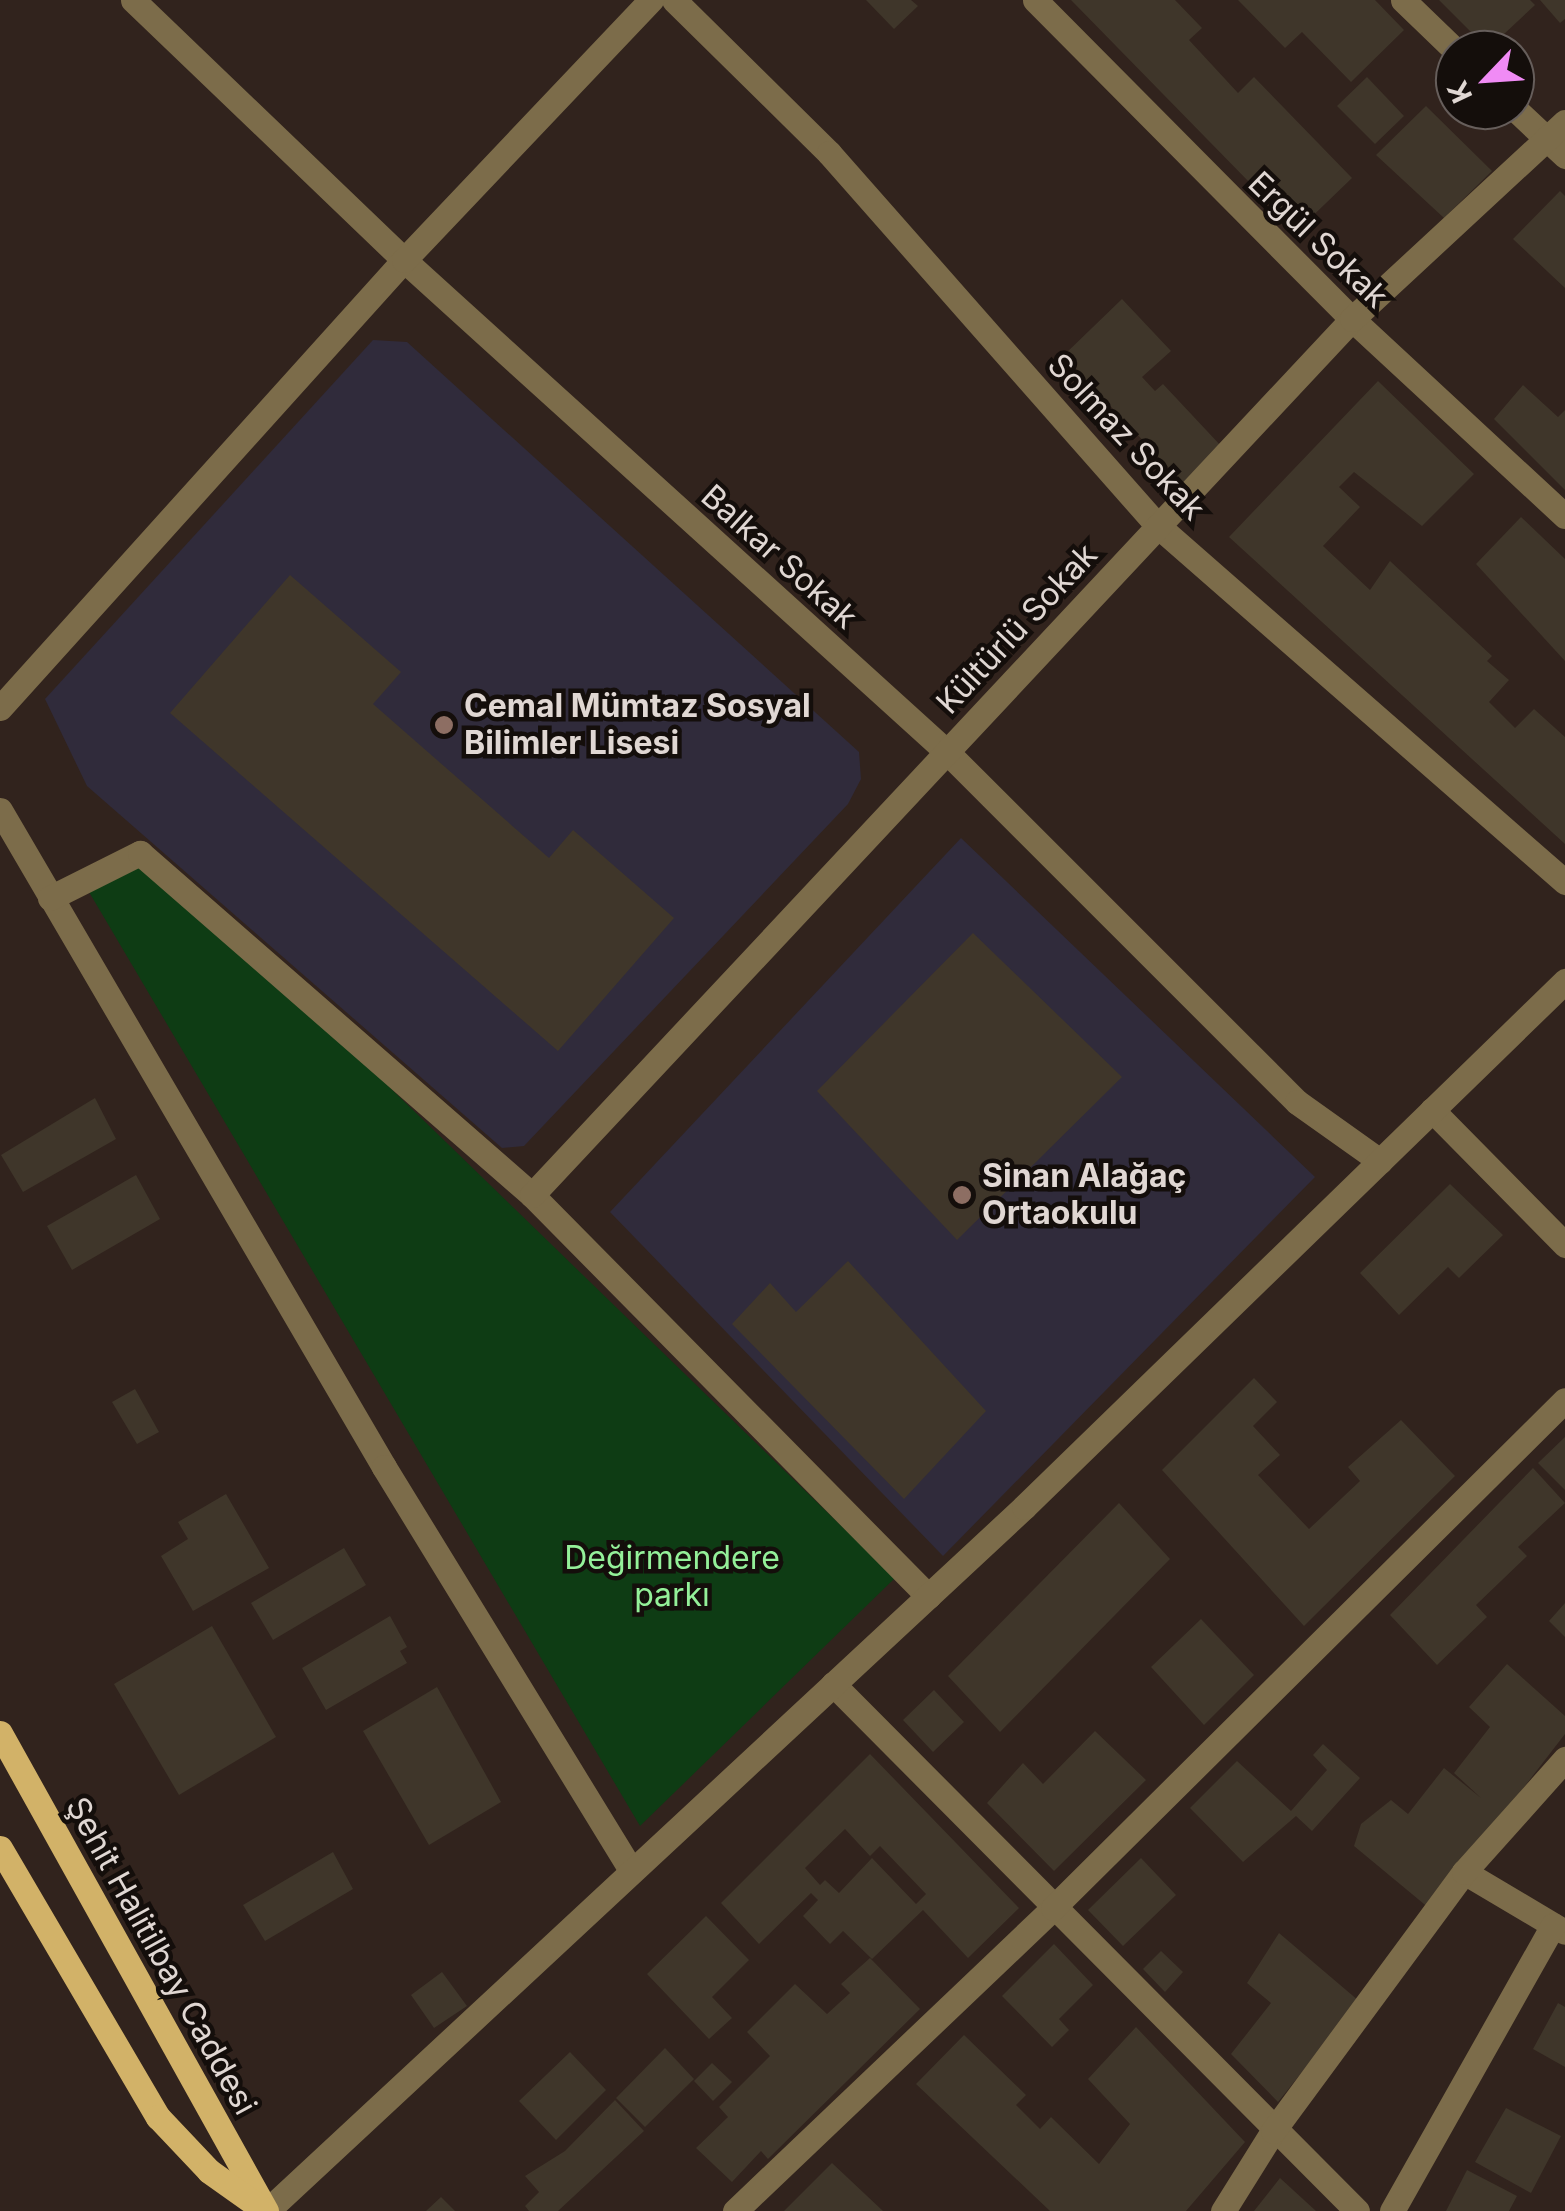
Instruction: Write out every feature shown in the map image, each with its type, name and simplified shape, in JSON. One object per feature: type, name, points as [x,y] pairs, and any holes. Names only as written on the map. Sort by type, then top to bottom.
[{"type":"main road","name":"Şehit Halitilbay Caddesi","points":[[0,1733],[266,2211]]},
{"type":"main road","points":[[0,1848],[158,2117],[209,2171],[266,2211]]},
{"type":"street","name":"Balkar Sokak","points":[[133,0],[404,260],[946,752],[1298,1102],[1380,1161]]},
{"type":"street","points":[[0,708],[404,260],[652,0]]},
{"type":"street","name":"Solmaz Sokak","points":[[674,0],[829,153],[1158,526],[1565,882]]},
{"type":"street","name":"Ergül Sokak","points":[[1035,0],[1352,319],[1565,516]]},
{"type":"street","points":[[1404,0],[1435,30]]},
{"type":"street","points":[[1535,123],[1559,139]]},
{"type":"street","name":"Kültürlü Sokak","points":[[532,1195],[1352,319],[1559,139]]},
{"type":"street","points":[[0,810],[384,1467],[632,1871]]},
{"type":"street","points":[[50,898],[140,852],[532,1195],[928,1596]]},
{"type":"street","points":[[266,2211],[928,1596],[1565,981]]},
{"type":"street","points":[[1432,1110],[1565,1245]]},
{"type":"street","points":[[735,2211],[1053,1908],[1565,1400]]},
{"type":"street","points":[[833,1684],[1273,2131],[1357,2211]]},
{"type":"street","points":[[1223,2211],[1273,2131],[1464,1872],[1565,1759]]},
{"type":"street","points":[[1392,2211],[1559,1929],[1464,1872]]},
{"type":"shaded area","name":"Cemal Mümtaz Sosyal Bilimler Lisesi","points":[[373,340],[407,342],[859,752],[861,779],[848,804],[524,1146],[502,1148],[87,786],[45,699]]},
{"type":"shaded area","name":"Sinan Alağaç Ortaokulu","points":[[961,838],[1315,1177],[943,1556],[610,1212]]},
{"type":"green space","name":"Değirmendere parkı","points":[[139,844],[895,1578],[640,1826],[79,875]]},
{"type":"building","points":[[866,0],[911,0],[918,6],[894,29]]},
{"type":"building","points":[[1071,0],[1175,0],[1202,28],[1189,40],[1238,93],[1254,77],[1352,178],[1297,231]]},
{"type":"building","points":[[1238,0],[1375,0],[1404,30],[1351,82],[1302,32],[1285,48]]},
{"type":"building","points":[[1439,0],[1530,0],[1535,5],[1508,30],[1469,30]]},
{"type":"building","points":[[1540,0],[1565,0],[1565,19],[1560,23]]},
{"type":"building","points":[[1367,77],[1404,116],[1375,144],[1337,106]]},
{"type":"building","points":[[1426,106],[1435,115],[1435,130],[1450,130],[1492,171],[1444,218],[1376,155]]},
{"type":"building","points":[[1560,191],[1565,196],[1565,288],[1513,239]]},
{"type":"building","points":[[1122,299],[1171,351],[1142,377],[1155,391],[1163,384],[1222,447],[1186,486],[1063,356]]},
{"type":"building","points":[[1378,381],[1474,474],[1422,526],[1354,472],[1339,487],[1360,507],[1323,546],[1370,590],[1390,561],[1492,656],[1487,661],[1509,680],[1489,702],[1515,728],[1534,709],[1565,737],[1565,844],[1229,537]]},
{"type":"building","points":[[1523,385],[1558,417],[1565,410],[1565,490],[1494,419]]},
{"type":"building","points":[[1521,517],[1565,559],[1565,661],[1476,564]]},
{"type":"building","points":[[290,575],[401,672],[373,704],[549,858],[573,830],[674,918],[558,1051],[170,713]]},
{"type":"building","points":[[973,933],[1122,1077],[957,1240],[817,1091]]},
{"type":"building","points":[[95,1098],[116,1139],[23,1192],[1,1155]]},
{"type":"building","points":[[136,1175],[160,1219],[72,1270],[47,1226]]},
{"type":"building","points":[[1450,1184],[1503,1235],[1459,1278],[1448,1267],[1399,1315],[1360,1273]]},
{"type":"building","points":[[848,1261],[986,1411],[904,1499],[732,1324],[770,1283],[796,1312]]},
{"type":"building","points":[[1254,1378],[1277,1402],[1253,1426],[1280,1455],[1258,1475],[1309,1529],[1360,1481],[1348,1467],[1401,1420],[1455,1476],[1304,1626],[1162,1470]]},
{"type":"building","points":[[135,1389],[159,1432],[137,1444],[112,1402]]},
{"type":"building","points":[[1565,1437],[1565,1490],[1538,1463]]},
{"type":"building","points":[[1533,1468],[1565,1503],[1518,1547],[1527,1556],[1476,1605],[1487,1617],[1437,1665],[1390,1615]]},
{"type":"building","points":[[226,1494],[269,1568],[193,1611],[161,1556],[188,1539],[178,1522]]},
{"type":"building","points":[[1119,1503],[1170,1559],[1000,1732],[948,1676]]},
{"type":"building","points":[[344,1548],[366,1585],[273,1640],[251,1603]]},
{"type":"building","points":[[1565,1603],[1565,1637],[1549,1621]]},
{"type":"building","points":[[390,1616],[407,1647],[400,1651],[407,1663],[326,1710],[302,1668]]},
{"type":"building","points":[[1201,1619],[1254,1675],[1204,1725],[1151,1667]]},
{"type":"building","points":[[212,1626],[276,1737],[179,1795],[114,1684]]},
{"type":"building","points":[[1507,1664],[1565,1716],[1565,1734],[1430,1909],[1354,1846],[1361,1824],[1391,1800],[1408,1814],[1444,1768],[1481,1798],[1454,1773],[1490,1727],[1469,1707]]},
{"type":"building","points":[[437,1687],[501,1802],[429,1845],[363,1731]]},
{"type":"building","points":[[934,1690],[964,1722],[933,1752],[903,1720]]},
{"type":"building","points":[[1095,1731],[1146,1780],[1054,1871],[987,1803],[1023,1763],[1043,1784]]},
{"type":"building","points":[[1323,1744],[1360,1778],[1312,1831],[1296,1816],[1243,1862],[1190,1808],[1237,1761],[1291,1811],[1327,1770],[1313,1755]]},
{"type":"building","points":[[870,1754],[1019,1908],[968,1958],[923,1910],[872,1959],[843,1931],[830,1944],[803,1916],[818,1900],[811,1893],[759,1944],[721,1903]],"holes":[[[845,1829],[870,1856],[880,1846],[926,1894],[916,1904],[872,1858],[839,1893],[825,1880],[820,1885],[805,1868]]]},
{"type":"building","points":[[333,1852],[353,1889],[265,1941],[243,1905]]},
{"type":"building","points":[[1141,1858],[1176,1895],[1123,1946],[1088,1910]]},
{"type":"building","points":[[706,1916],[749,1960],[712,1997],[732,2018],[709,2039],[647,1974]]},
{"type":"building","points":[[1279,1933],[1359,2001],[1278,2102],[1231,2054],[1271,2003],[1247,1983]]},
{"type":"building","points":[[1054,1944],[1093,1985],[1059,2019],[1069,2030],[1052,2047],[1002,1996]]},
{"type":"building","points":[[1161,1951],[1183,1972],[1165,1992],[1143,1969]]},
{"type":"building","points":[[870,1958],[920,2009],[768,2159],[761,2151],[732,2182],[696,2148],[728,2117],[719,2107],[770,2056],[747,2032],[795,1984],[827,2014],[850,1993],[841,1984]]},
{"type":"building","points":[[442,1972],[467,2006],[434,2028],[411,1995]]},
{"type":"building","points":[[1558,2003],[1565,2007],[1565,2067],[1533,2049]]},
{"type":"building","points":[[1136,2027],[1245,2142],[1186,2211],[1050,2211],[916,2084],[964,2035],[1026,2095],[1016,2105],[1040,2129],[1051,2117],[1099,2164],[1130,2124],[1088,2079]]},
{"type":"building","points":[[665,2048],[694,2079],[645,2127],[616,2098]]},
{"type":"building","points":[[570,2052],[606,2090],[556,2140],[519,2101]]},
{"type":"building","points":[[712,2063],[732,2082],[713,2101],[694,2081]]},
{"type":"building","points":[[615,2100],[644,2131],[558,2211],[529,2211],[525,2206],[539,2192],[525,2176],[565,2151]]},
{"type":"building","points":[[1506,2108],[1561,2136],[1531,2193],[1475,2162]]},
{"type":"building","points":[[832,2163],[883,2211],[784,2211]]},
{"type":"building","points":[[1467,2170],[1517,2196],[1509,2211],[1446,2211]]},
{"type":"building","points":[[1280,2178],[1316,2211],[1254,2211]]},
{"type":"building","points":[[441,2197],[455,2211],[426,2211]]},
{"type":"place","name":"Cemal Mümtaz Sosyal Bilimler Lisesi","points":[[444,725]]},
{"type":"place","name":"Sinan Alağaç Ortaokulu","points":[[962,1195]]}]
